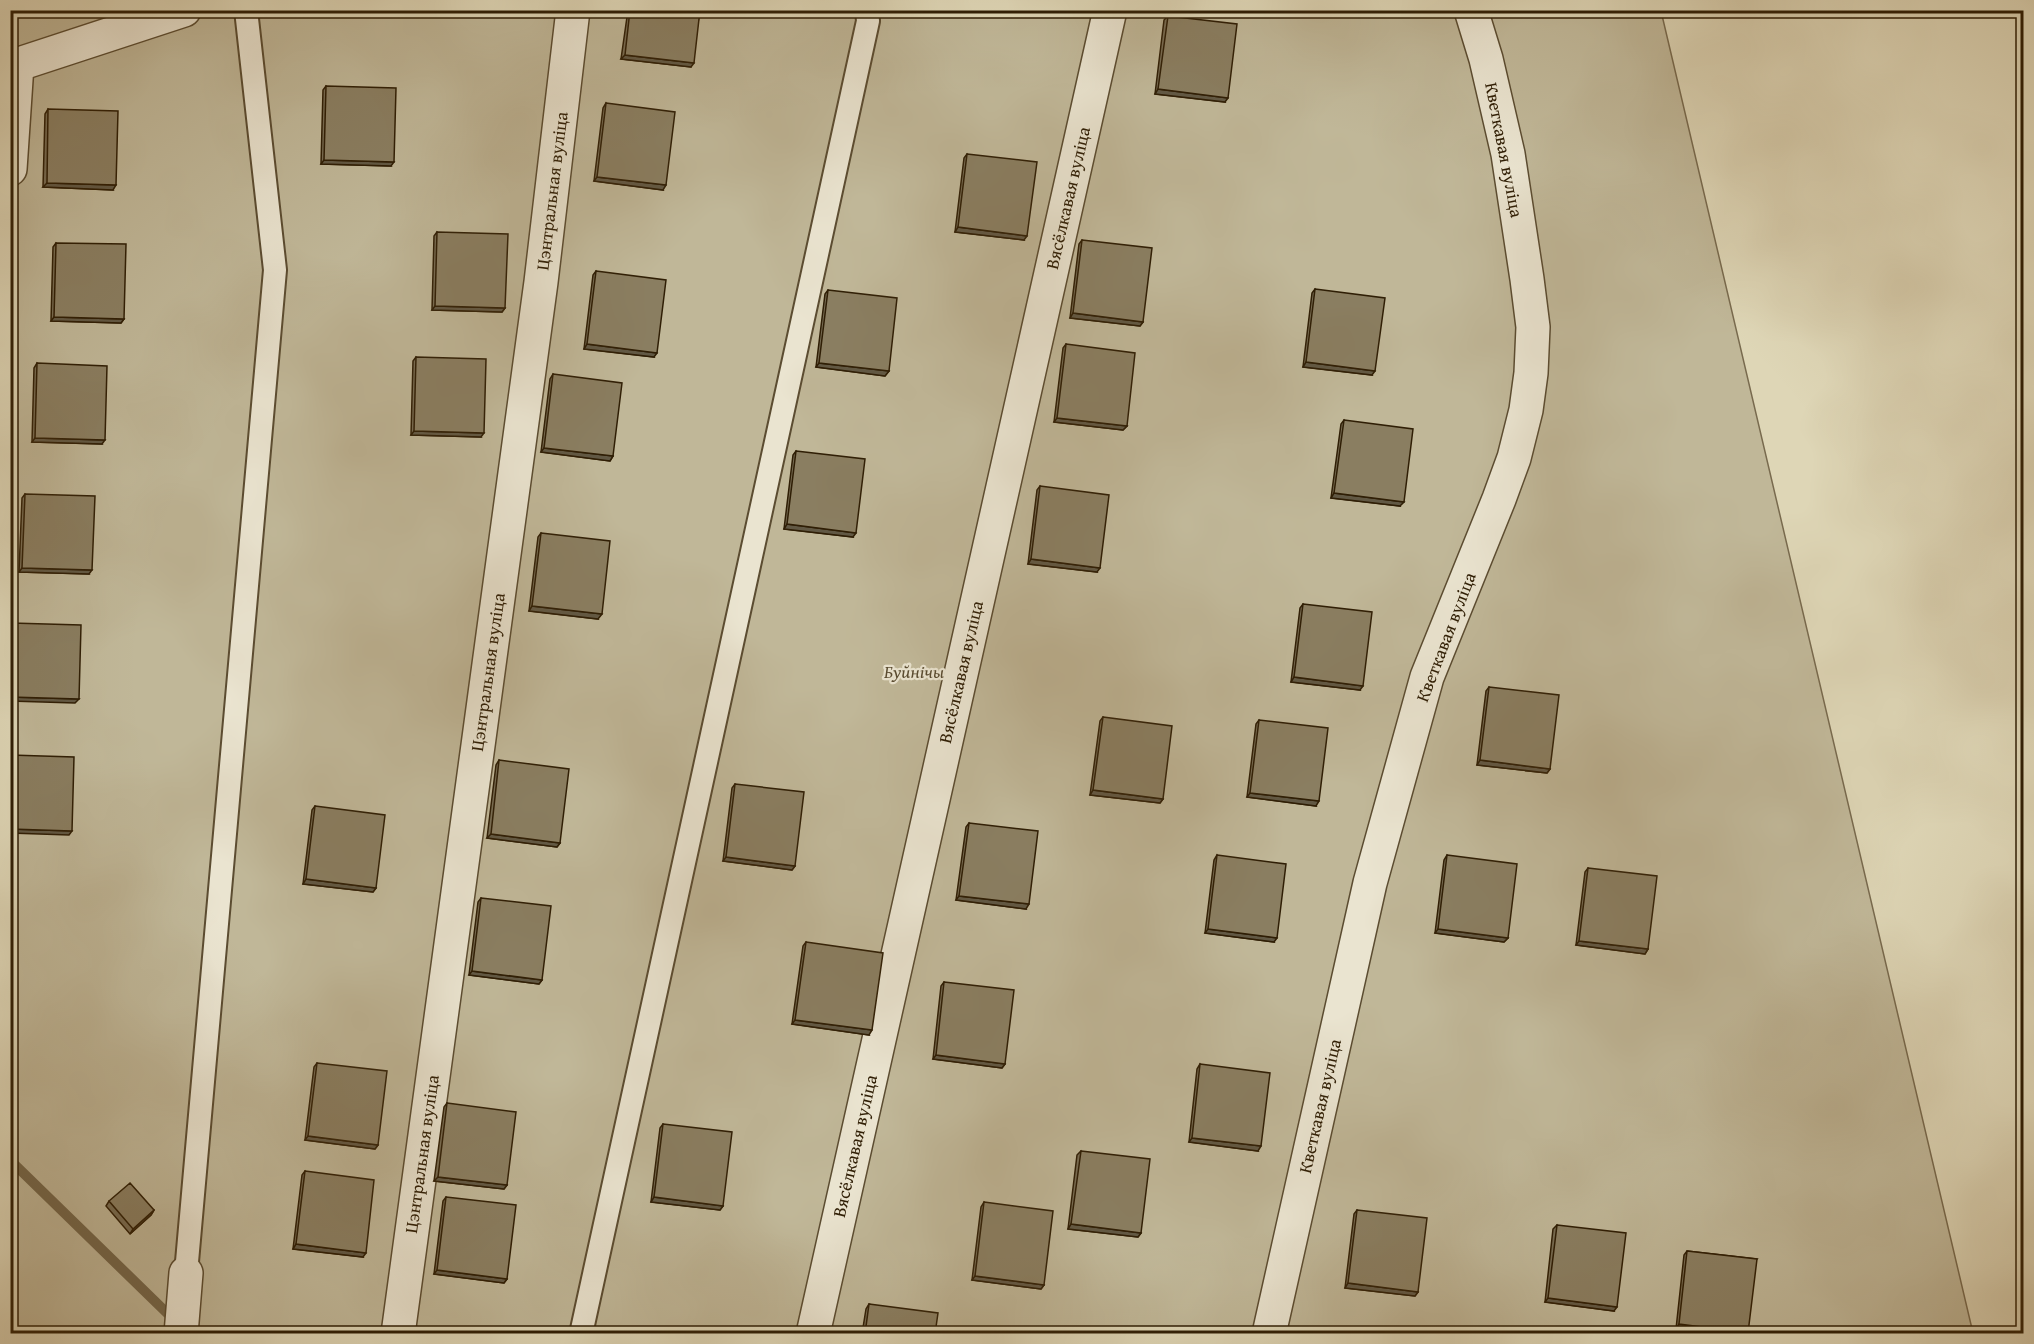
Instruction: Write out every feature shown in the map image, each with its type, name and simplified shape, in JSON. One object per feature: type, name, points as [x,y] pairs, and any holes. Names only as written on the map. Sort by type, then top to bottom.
[{"type":"street","points":[[10,169],[14,66],[184,10]]},
{"type":"street","name":"Цэнтральная вуліца","points":[[398,1334],[542,282],[573,10]]},
{"type":"street","name":"Вясёлкавая вуліца","points":[[813,1334],[1110,10]]},
{"type":"street","name":"Кветкавая вуліца","points":[[1269,1334],[1370,884],[1411,734],[1427,677],[1510,469],[1526,410],[1531,373],[1533,327],[1528,289],[1508,154],[1486,59],[1471,10]]},
{"type":"street","points":[[181,1334],[186,1273]]},
{"type":"lane","points":[[186,1273],[275,270],[246,10]]},
{"type":"lane","points":[[581,1334],[868,21],[867,10]]},
{"type":"green space","name":"Буйнічы","points":[[10,11],[1661,11],[1973,1333],[11,1333]]},
{"type":"building","points":[[630,10],[700,10],[694,63],[625,55]]},
{"type":"building","points":[[1168,16],[1237,24],[1228,98],[1158,89]]},
{"type":"building","points":[[326,86],[396,88],[394,162],[324,160]]},
{"type":"building","points":[[606,103],[675,112],[666,185],[597,177]]},
{"type":"building","points":[[48,109],[118,111],[116,185],[47,183]]},
{"type":"building","points":[[967,154],[1037,162],[1027,236],[958,227]]},
{"type":"building","points":[[437,232],[508,234],[505,308],[435,306]]},
{"type":"building","points":[[1082,240],[1152,248],[1143,322],[1073,313]]},
{"type":"building","points":[[56,243],[126,244],[124,319],[54,317]]},
{"type":"building","points":[[596,271],[666,280],[657,353],[587,344]]},
{"type":"building","points":[[1315,289],[1385,298],[1375,371],[1306,362]]},
{"type":"building","points":[[828,290],[897,298],[889,371],[819,363]]},
{"type":"building","points":[[1066,344],[1135,353],[1127,426],[1057,418]]},
{"type":"building","points":[[416,357],[486,359],[484,433],[414,431]]},
{"type":"building","points":[[37,363],[107,366],[105,440],[35,438]]},
{"type":"building","points":[[553,374],[622,383],[613,456],[544,448]]},
{"type":"building","points":[[1344,420],[1413,429],[1404,502],[1334,493]]},
{"type":"building","points":[[796,451],[865,459],[856,533],[787,524]]},
{"type":"building","points":[[1040,486],[1109,495],[1100,568],[1031,559]]},
{"type":"building","points":[[25,494],[95,496],[92,570],[22,568]]},
{"type":"building","points":[[541,533],[610,541],[602,614],[532,606]]},
{"type":"building","points":[[1303,604],[1372,612],[1363,686],[1294,677]]},
{"type":"building","points":[[11,623],[81,625],[79,699],[10,697]]},
{"type":"building","points":[[1489,687],[1559,695],[1550,769],[1480,760]]},
{"type":"building","points":[[1103,717],[1172,726],[1163,799],[1093,790]]},
{"type":"building","points":[[1259,720],[1328,728],[1319,801],[1250,793]]},
{"type":"building","points":[[10,755],[74,757],[72,831],[10,829]]},
{"type":"building","points":[[499,760],[569,769],[560,843],[491,834]]},
{"type":"building","points":[[735,784],[804,792],[795,866],[726,857]]},
{"type":"building","points":[[315,806],[385,815],[376,888],[306,879]]},
{"type":"building","points":[[969,823],[1038,831],[1029,904],[959,896]]},
{"type":"building","points":[[1217,855],[1286,864],[1277,938],[1208,929]]},
{"type":"building","points":[[1447,855],[1517,864],[1508,938],[1438,929]]},
{"type":"building","points":[[1588,868],[1657,876],[1648,949],[1579,941]]},
{"type":"building","points":[[481,898],[551,906],[542,980],[472,971]]},
{"type":"building","points":[[806,942],[883,953],[872,1030],[795,1020]]},
{"type":"building","points":[[944,982],[1014,990],[1005,1064],[936,1055]]},
{"type":"building","points":[[317,1063],[387,1071],[378,1145],[308,1136]]},
{"type":"building","points":[[1200,1064],[1270,1073],[1261,1146],[1192,1138]]},
{"type":"building","points":[[447,1103],[516,1112],[507,1185],[438,1177]]},
{"type":"building","points":[[663,1124],[732,1132],[723,1206],[654,1197]]},
{"type":"building","points":[[1081,1151],[1150,1159],[1141,1233],[1071,1224]]},
{"type":"building","points":[[305,1171],[374,1180],[366,1253],[296,1244]]},
{"type":"building","points":[[130,1183],[154,1210],[133,1229],[109,1201]]},
{"type":"building","points":[[446,1197],[516,1205],[507,1279],[437,1270]]},
{"type":"building","points":[[984,1202],[1053,1211],[1044,1285],[975,1276]]},
{"type":"building","points":[[1357,1210],[1427,1218],[1418,1292],[1348,1283]]},
{"type":"building","points":[[1557,1225],[1626,1233],[1617,1307],[1548,1298]]},
{"type":"building","points":[[1687,1251],[1757,1259],[1748,1333],[1679,1324]]},
{"type":"building","points":[[869,1304],[938,1313],[935,1334],[865,1334]]},
{"type":"waterway","points":[[10,1160],[168,1314]]}]
